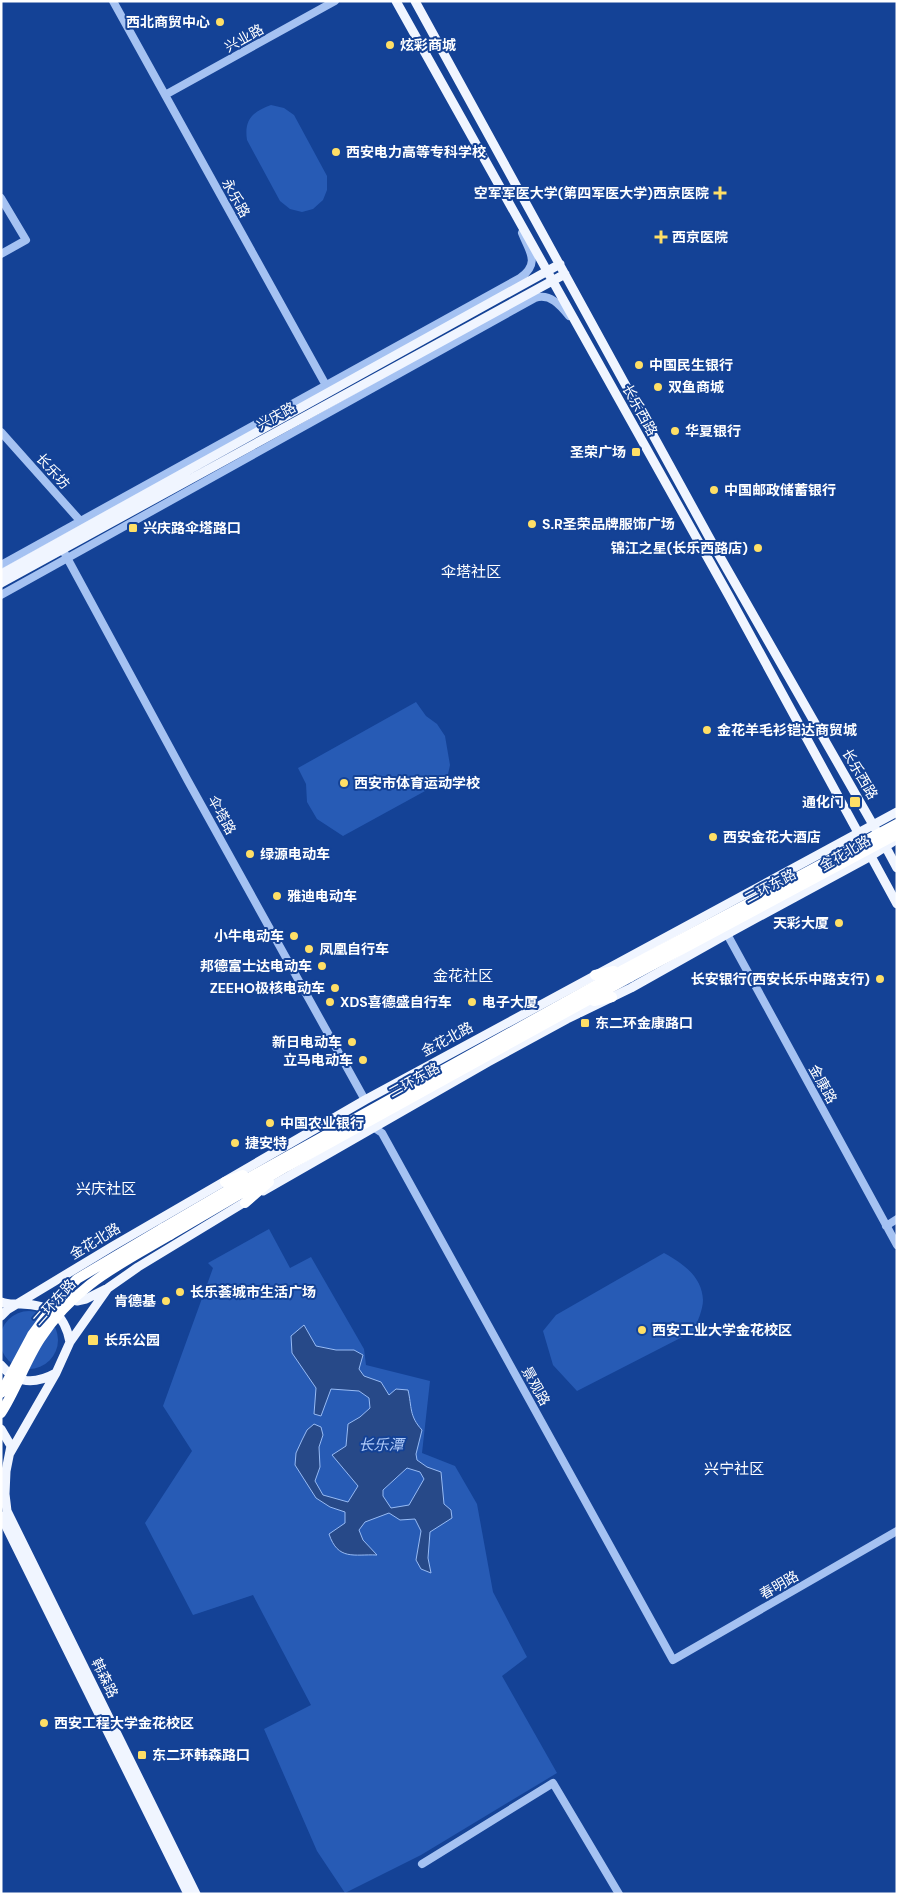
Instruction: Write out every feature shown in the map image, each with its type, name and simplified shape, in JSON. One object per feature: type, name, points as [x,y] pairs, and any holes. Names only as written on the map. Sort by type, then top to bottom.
[{"type":"highway","name":"二环东路","points":[[1,1393],[32,1334],[77,1279],[166,1232],[284,1164],[897,824]]},
{"type":"highway","name":"二环东路","points":[[284,1164],[583,1004],[627,973],[897,834]]},
{"type":"highway","points":[[595,975],[627,973]]},
{"type":"highway","points":[[583,1004],[612,998]]},
{"type":"highway","points":[[225,1182],[284,1164]]},
{"type":"highway","points":[[245,1203],[284,1164]]},
{"type":"highway","name":"二环东路","points":[[1,1413],[39,1341],[54,1318],[75,1295],[93,1280],[166,1232]]},
{"type":"main road","name":"长乐西路","points":[[396,1],[729,596],[897,904]]},
{"type":"main road","name":"长乐西路","points":[[415,1],[715,548],[897,868]]},
{"type":"main road","name":"兴庆路","points":[[1,583],[61,546],[332,396],[560,264]]},
{"type":"main road","name":"兴庆路","points":[[1,574],[61,546],[83,524],[565,274]]},
{"type":"main road","points":[[497,291],[515,289]]},
{"type":"main road","name":"金花北路","points":[[1,1316],[7,1310],[84,1264],[365,1100],[897,812]]},
{"type":"main road","name":"金花北路","points":[[10,1453],[56,1373],[70,1342],[108,1288],[138,1266],[373,1127],[567,1019],[612,998],[897,840]]},
{"type":"main road","points":[[84,1264],[67,1283],[67,1291],[72,1298],[77,1301],[82,1300],[108,1288]]},
{"type":"main road","points":[[3,1302],[36,1304],[49,1308],[60,1317],[68,1329],[70,1342]]},
{"type":"main road","points":[[1,1365],[14,1377],[29,1381],[43,1380],[56,1373]]},
{"type":"main road","points":[[1,1429],[11,1446],[10,1453]]},
{"type":"main road","name":"韩森路","points":[[10,1453],[4,1475],[7,1510],[196,1894]]},
{"type":"main road","name":"韩森路","points":[[1,1516],[188,1894]]},
{"type":"street","name":"永乐路","points":[[113,1],[332,396]]},
{"type":"street","name":"兴业路","points":[[165,95],[336,1]]},
{"type":"street","points":[[1,198],[26,240],[1,254]]},
{"type":"street","points":[[1,595],[67,558],[332,396],[527,273],[531,267],[531,253],[517,219]]},
{"type":"street","points":[[332,396],[540,296],[551,298],[574,322]]},
{"type":"street","name":"长乐坊","points":[[1,432],[83,524]]},
{"type":"street","points":[[1,565],[83,524]]},
{"type":"street","name":"伞塔路","points":[[61,546],[188,781],[365,1100]]},
{"type":"street","name":"金康路","points":[[727,934],[897,1245]]},
{"type":"street","name":"景观路","points":[[373,1127],[382,1133],[673,1660]]},
{"type":"street","points":[[886,1226],[897,1219]]},
{"type":"street","name":"春明路","points":[[673,1660],[897,1531]]},
{"type":"street","points":[[422,1864],[553,1783],[619,1894]]},
{"type":"shaded area","points":[[271,105],[284,108],[294,115],[327,176],[327,190],[323,200],[313,209],[302,212],[290,209],[280,201],[247,140],[248,122],[254,114]]},
{"type":"shaded area","points":[[416,702],[426,716],[437,724],[445,736],[450,765],[447,779],[343,836],[317,819],[307,802],[306,784],[298,768]]},
{"type":"shaded area","name":"长乐公园","points":[[269,1229],[290,1268],[311,1257],[364,1349],[366,1365],[430,1381],[422,1453],[455,1466],[477,1504],[493,1592],[527,1657],[502,1676],[557,1773],[421,1855],[345,1893],[317,1851],[264,1729],[311,1705],[253,1595],[193,1615],[145,1523],[192,1451],[163,1406],[213,1268],[208,1263]]},
{"type":"shaded area","points":[[664,1253],[691,1272],[699,1284],[703,1304],[694,1331],[577,1391],[553,1365],[543,1331],[556,1315]]},
{"type":"shaded area","points":[[23,1311],[35,1311],[50,1319],[58,1334],[58,1346],[50,1361],[35,1369],[23,1369],[8,1361],[0,1346],[0,1334],[8,1319]]},
{"type":"water","name":"长乐潭","points":[[304,1325],[316,1346],[336,1350],[354,1350],[363,1355],[359,1369],[364,1376],[381,1382],[389,1395],[396,1389],[408,1390],[413,1416],[422,1430],[416,1454],[417,1460],[427,1467],[441,1472],[444,1504],[451,1510],[452,1518],[430,1532],[428,1558],[431,1573],[421,1569],[416,1560],[421,1531],[415,1519],[400,1520],[389,1513],[365,1522],[359,1530],[363,1540],[377,1555],[348,1554],[337,1549],[333,1543],[329,1534],[345,1523],[345,1512],[330,1507],[316,1498],[295,1465],[296,1453],[307,1430],[314,1424],[321,1427],[323,1435],[319,1447],[320,1467],[315,1481],[323,1495],[348,1502],[358,1486],[332,1455],[346,1446],[348,1424],[370,1408],[369,1398],[359,1391],[331,1389],[321,1416],[314,1414],[316,1388],[292,1353],[291,1336]],"holes":[[[407,1468],[420,1472],[424,1479],[409,1505],[391,1508],[383,1496],[383,1490]]]},
{"type":"place","name":"西北商贸中心","points":[[220,22]]},
{"type":"place","name":"炫彩商城","points":[[390,45]]},
{"type":"place","name":"西安电力高等专科学校","points":[[336,152]]},
{"type":"place","name":"空军军医大学(第四军医大学)西京医院","points":[[720,193]]},
{"type":"place","name":"西京医院","points":[[661,237]]},
{"type":"place","name":"中国民生银行","points":[[639,365]]},
{"type":"place","name":"双鱼商城","points":[[658,387]]},
{"type":"place","name":"华夏银行","points":[[675,431]]},
{"type":"place","name":"圣荣广场","points":[[636,452]]},
{"type":"place","name":"中国邮政储蓄银行","points":[[714,490]]},
{"type":"place","name":"S.R圣荣品牌服饰广场","points":[[532,524]]},
{"type":"place","name":"兴庆路伞塔路口","points":[[133,528]]},
{"type":"place","name":"锦江之星(长乐西路店)","points":[[758,548]]},
{"type":"place","name":"金花羊毛衫铠达商贸城","points":[[707,730]]},
{"type":"place","name":"西安市体育运动学校","points":[[344,783]]},
{"type":"place","name":"通化门","points":[[855,802]]},
{"type":"place","name":"西安金花大酒店","points":[[713,837]]},
{"type":"place","name":"绿源电动车","points":[[250,854]]},
{"type":"place","name":"雅迪电动车","points":[[277,896]]},
{"type":"place","name":"天彩大厦","points":[[839,923]]},
{"type":"place","name":"小牛电动车","points":[[294,936]]},
{"type":"place","name":"凤凰自行车","points":[[309,949]]},
{"type":"place","name":"邦德富士达电动车","points":[[322,966]]},
{"type":"place","name":"长安银行(西安长乐中路支行)","points":[[880,979]]},
{"type":"place","name":"ZEEHO极核电动车","points":[[335,988]]},
{"type":"place","name":"XDS喜德盛自行车","points":[[330,1002]]},
{"type":"place","name":"电子大厦","points":[[472,1002]]},
{"type":"place","name":"东二环金康路口","points":[[585,1023]]},
{"type":"place","name":"新日电动车","points":[[352,1042]]},
{"type":"place","name":"立马电动车","points":[[363,1060]]},
{"type":"place","name":"中国农业银行","points":[[270,1123]]},
{"type":"place","name":"捷安特","points":[[235,1143]]},
{"type":"place","name":"长乐荟城市生活广场","points":[[180,1292]]},
{"type":"place","name":"肯德基","points":[[166,1301]]},
{"type":"place","name":"西安工业大学金花校区","points":[[642,1330]]},
{"type":"place","name":"长乐公园","points":[[93,1340]]},
{"type":"place","name":"西安工程大学金花校区","points":[[44,1723]]},
{"type":"place","name":"东二环韩森路口","points":[[142,1755]]},
{"type":"district","name":"伞塔社区","points":[[471,572]]},
{"type":"district","name":"金花社区","points":[[463,976]]},
{"type":"district","name":"兴庆社区","points":[[106,1189]]},
{"type":"district","name":"兴宁社区","points":[[734,1469]]}]
